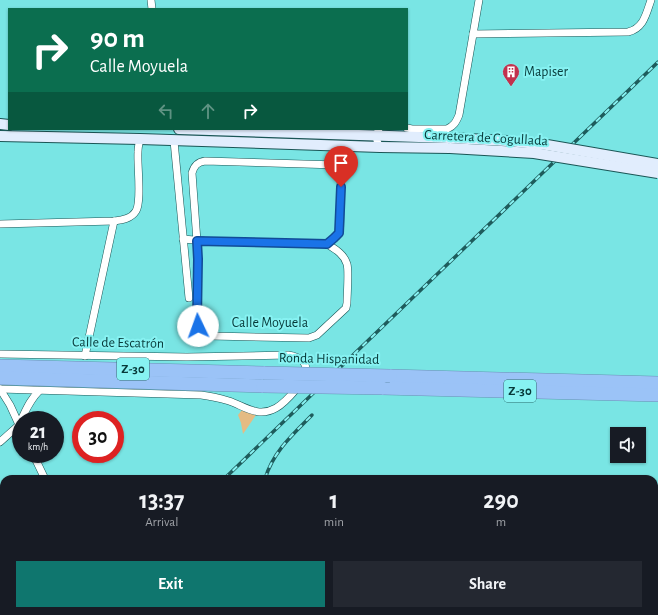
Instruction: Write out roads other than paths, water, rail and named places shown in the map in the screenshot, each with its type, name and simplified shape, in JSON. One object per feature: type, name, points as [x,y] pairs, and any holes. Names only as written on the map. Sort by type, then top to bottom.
[{"type":"highway","name":"Ronda Hispanidad","points":[[0,366],[264,380],[382,388],[658,395]]},
{"type":"highway","name":"Ronda Hispanidad","points":[[0,378],[264,380],[390,376],[658,383]]},
{"type":"street","points":[[408,128],[412,130],[442,130],[452,127],[456,122],[459,115],[479,0]]},
{"type":"street","points":[[473,34],[628,32],[634,30],[640,25],[651,0]]},
{"type":"street","name":"Carretera de Cogullada","points":[[245,130],[378,132],[449,143],[534,153],[658,173]]},
{"type":"street","points":[[378,132],[377,140],[380,147]]},
{"type":"street","name":"Carretera de Cogullada","points":[[0,136],[380,147],[507,141],[547,145],[658,164]]},
{"type":"street","points":[[0,224],[114,221],[130,217],[136,211],[138,203],[138,151],[140,139]]},
{"type":"street","points":[[174,141],[188,298]]},
{"type":"street","name":"Calle Moyuela","points":[[201,161],[334,164],[339,166],[341,172],[340,229],[337,236],[327,244],[337,250],[348,265],[347,303],[343,312],[317,335],[309,338],[211,336],[205,334],[198,326],[197,319],[198,259],[192,174],[193,169],[201,161]]},
{"type":"street","points":[[85,356],[114,221]]},
{"type":"street","points":[[183,239],[197,241],[327,244]]},
{"type":"street","name":"Calle de Escatrón","points":[[0,354],[187,357],[288,355],[296,356],[302,360],[306,368],[306,374],[303,382],[282,404],[272,410],[262,412],[250,411],[229,401],[207,396],[0,389]]},
{"type":"street","points":[[0,389],[13,411]]},
{"type":"street","points":[[26,411],[28,404],[40,391]]},
{"type":"street","points":[[0,442],[12,432]]},
{"type":"street","points":[[37,463],[42,475]]},
{"type":"railway","points":[[228,475],[658,62]]},
{"type":"railway","points":[[267,475],[273,460],[284,444],[312,415]]},
{"type":"place","name":"Mapiser","points":[[511,87]]}]
